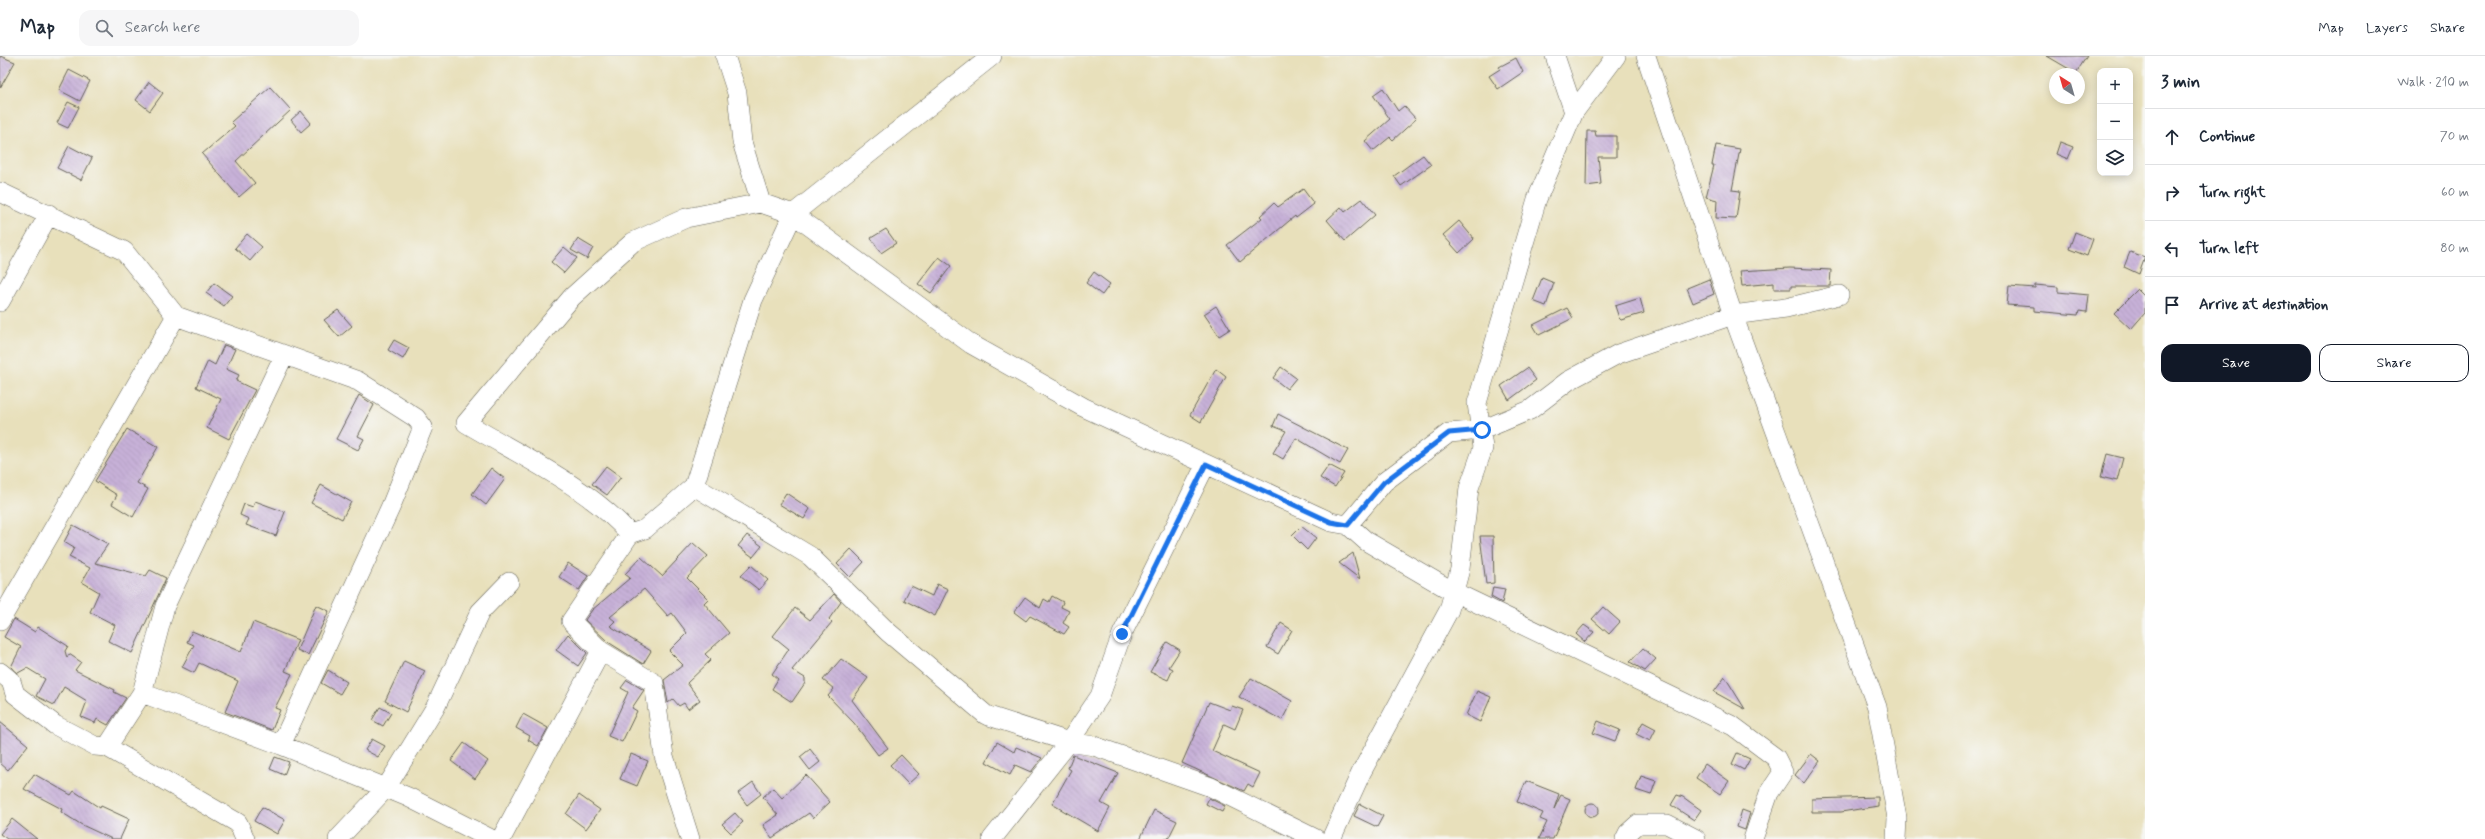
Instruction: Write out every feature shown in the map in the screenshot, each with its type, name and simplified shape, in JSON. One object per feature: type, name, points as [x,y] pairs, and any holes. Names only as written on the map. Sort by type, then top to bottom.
[{"type":"street","points":[[725,56],[737,93],[742,142],[760,202]]},
{"type":"street","points":[[690,839],[664,756],[654,683],[601,651],[571,621],[630,534],[645,529],[694,486],[753,300],[793,214],[992,56]]},
{"type":"street","points":[[1555,56],[1574,112]]},
{"type":"street","points":[[1332,839],[1361,773],[1449,610],[1452,591],[1460,569],[1469,488],[1483,448],[1482,430],[1477,403],[1537,199],[1574,112],[1616,56]]},
{"type":"street","points":[[1646,56],[1733,315],[1876,706],[1898,818],[1896,839]]},
{"type":"street","points":[[0,192],[124,251],[176,316],[358,381],[416,418],[423,427],[391,506],[281,745]]},
{"type":"street","points":[[630,534],[618,521],[574,488],[466,423],[572,298],[634,242],[686,218],[760,202],[793,214],[971,344],[1083,407],[1331,522],[1348,525],[1366,541],[1452,591],[1733,726],[1776,758],[1783,772],[1769,793],[1753,839]]},
{"type":"street","points":[[0,302],[49,214]]},
{"type":"street","points":[[1348,525],[1384,482],[1449,433],[1482,430],[1530,410],[1568,382],[1618,354],[1733,315],[1786,308],[1839,295]]},
{"type":"street","points":[[0,621],[176,316]]},
{"type":"street","points":[[107,747],[142,693],[165,606],[284,355]]},
{"type":"street","points":[[992,839],[1069,742],[1100,696],[1122,634],[1206,464]]},
{"type":"street","points":[[694,486],[810,556],[888,632],[986,715],[1069,742],[1094,746],[1211,787],[1316,839]]},
{"type":"street","points":[[338,839],[386,788],[436,708],[480,612],[510,582]]},
{"type":"street","points":[[501,839],[601,651]]},
{"type":"street","points":[[0,672],[11,681],[15,694],[55,725],[95,746],[107,747],[238,823],[245,839]]},
{"type":"street","points":[[142,693],[281,745],[386,788],[490,839]]},
{"type":"street","points":[[1625,839],[1628,833],[1638,824],[1667,824],[1696,839]]},
{"type":"building","points":[[0,56],[15,62],[0,88]]},
{"type":"building","points":[[2047,56],[2087,56],[2079,68],[2067,68]]},
{"type":"building","points":[[1516,58],[1523,72],[1498,89],[1489,76],[1500,69],[1499,67]]},
{"type":"building","points":[[69,70],[90,81],[80,101],[59,90]]},
{"type":"building","points":[[149,82],[163,93],[150,111],[136,100]]},
{"type":"building","points":[[270,87],[291,110],[236,161],[255,183],[239,197],[202,154],[235,126],[231,122]]},
{"type":"building","points":[[1383,88],[1398,111],[1404,106],[1416,119],[1393,140],[1390,137],[1373,151],[1365,141],[1390,119],[1373,95]]},
{"type":"building","points":[[68,102],[79,107],[68,128],[57,123]]},
{"type":"building","points":[[301,111],[311,123],[301,132],[291,120]]},
{"type":"building","points":[[1587,131],[1595,131],[1596,136],[1616,136],[1616,157],[1598,157],[1601,184],[1586,186]]},
{"type":"building","points":[[2060,142],[2073,147],[2068,159],[2056,154]]},
{"type":"building","points":[[1716,145],[1740,149],[1732,190],[1740,191],[1736,219],[1716,218],[1717,200],[1706,197],[1714,165],[1712,165]]},
{"type":"building","points":[[69,146],[92,158],[81,180],[57,168]]},
{"type":"building","points":[[1423,155],[1431,165],[1401,186],[1394,176]]},
{"type":"building","points":[[1303,189],[1314,204],[1296,218],[1295,216],[1240,262],[1227,245],[1262,218],[1260,216],[1274,203],[1278,207]]},
{"type":"building","points":[[1362,199],[1375,215],[1345,241],[1327,220],[1341,207],[1345,212]]},
{"type":"building","points":[[1459,221],[1474,239],[1459,253],[1443,235]]},
{"type":"building","points":[[886,229],[896,243],[881,253],[871,238]]},
{"type":"building","points":[[2075,232],[2093,239],[2087,256],[2069,249]]},
{"type":"building","points":[[247,234],[262,247],[250,261],[235,248]]},
{"type":"building","points":[[578,239],[593,248],[587,259],[571,250]]},
{"type":"building","points":[[564,247],[577,258],[564,273],[551,262]]},
{"type":"building","points":[[2130,252],[2145,257],[2139,274],[2124,267]]},
{"type":"building","points":[[939,257],[951,266],[931,293],[918,284]]},
{"type":"building","points":[[1790,268],[1831,270],[1830,286],[1791,286],[1791,289],[1774,289],[1774,283],[1742,286],[1740,271]]},
{"type":"building","points":[[1094,272],[1110,284],[1102,295],[1086,283]]},
{"type":"building","points":[[1542,278],[1554,283],[1546,306],[1533,301]]},
{"type":"building","points":[[1709,279],[1714,294],[1693,303],[1687,288]]},
{"type":"building","points":[[214,283],[232,296],[224,306],[206,293]]},
{"type":"building","points":[[2035,285],[2058,287],[2058,292],[2089,295],[2087,312],[2079,311],[2078,315],[2034,311],[2034,307],[2007,305],[2009,286],[2035,288]]},
{"type":"building","points":[[2138,289],[2145,296],[2145,313],[2131,329],[2114,313]]},
{"type":"building","points":[[1640,298],[1644,313],[1621,320],[1615,306]]},
{"type":"building","points":[[1216,306],[1230,329],[1219,336],[1204,314]]},
{"type":"building","points":[[1567,308],[1573,318],[1539,335],[1533,325]]},
{"type":"building","points":[[338,310],[352,326],[339,337],[324,320]]},
{"type":"building","points":[[394,340],[409,348],[403,359],[388,350]]},
{"type":"building","points":[[224,345],[235,349],[226,369],[239,375],[236,381],[255,390],[229,439],[207,428],[221,399],[196,387],[208,361],[215,365]]},
{"type":"building","points":[[1281,367],[1296,378],[1287,389],[1273,378]]},
{"type":"building","points":[[1527,368],[1536,380],[1509,400],[1501,386]]},
{"type":"building","points":[[1216,369],[1226,377],[1201,422],[1190,415]]},
{"type":"building","points":[[359,395],[374,405],[358,436],[364,439],[358,450],[336,439]]},
{"type":"building","points":[[1278,414],[1348,450],[1340,464],[1296,438],[1283,459],[1273,453],[1286,431],[1273,426]]},
{"type":"building","points":[[127,429],[158,447],[137,483],[148,489],[133,517],[112,504],[117,495],[95,481]]},
{"type":"building","points":[[2107,454],[2123,458],[2117,481],[2101,477]]},
{"type":"building","points":[[1329,465],[1344,473],[1335,487],[1320,478]]},
{"type":"building","points":[[606,466],[621,477],[607,495],[592,484]]},
{"type":"building","points":[[491,468],[505,479],[486,505],[472,494]]},
{"type":"building","points":[[321,485],[351,502],[342,519],[311,503]]},
{"type":"building","points":[[786,493],[810,509],[804,519],[779,504]]},
{"type":"building","points":[[255,501],[285,512],[276,536],[246,525],[249,519],[240,515],[244,504],[253,507]]},
{"type":"building","points":[[73,525],[108,544],[95,563],[146,576],[150,570],[166,578],[132,653],[108,641],[115,625],[90,612],[99,592],[82,582],[90,568],[69,557],[74,548],[64,542]]},
{"type":"building","points":[[1301,526],[1316,538],[1307,550],[1292,535]]},
{"type":"building","points":[[747,535],[762,546],[753,557],[738,546]]},
{"type":"building","points":[[1480,536],[1493,536],[1494,583],[1486,584]]},
{"type":"building","points":[[693,543],[708,556],[687,578],[708,599],[704,603],[729,633],[705,654],[711,660],[687,683],[700,700],[688,709],[684,703],[679,706],[673,699],[668,703],[664,680],[683,665],[669,651],[687,633],[672,613],[668,616],[644,589],[610,617],[615,621],[610,626],[651,651],[643,664],[608,642],[585,620],[592,610],[630,578],[625,574],[641,557],[662,576]]},
{"type":"building","points":[[851,549],[864,562],[850,577],[837,564]]},
{"type":"building","points":[[1353,553],[1360,579],[1339,563]]},
{"type":"building","points":[[568,563],[588,576],[579,590],[559,577]]},
{"type":"building","points":[[751,565],[768,580],[759,590],[741,576]]},
{"type":"building","points":[[937,584],[948,589],[935,616],[904,600],[911,586],[932,596]]},
{"type":"building","points":[[1493,587],[1505,589],[1502,603],[1491,597]]},
{"type":"building","points":[[834,594],[841,602],[829,619],[832,622],[792,670],[805,678],[805,683],[792,702],[772,689],[778,679],[772,674],[789,649],[773,636],[795,608],[810,620]]},
{"type":"building","points":[[1052,596],[1063,602],[1061,607],[1069,611],[1063,623],[1069,627],[1064,634],[1030,616],[1026,621],[1014,612],[1025,597],[1040,608],[1044,599],[1049,602]]},
{"type":"building","points":[[316,605],[329,611],[308,655],[297,650]]},
{"type":"building","points":[[1603,607],[1620,622],[1609,634],[1592,619]]},
{"type":"building","points":[[14,619],[35,632],[38,627],[68,646],[65,651],[67,658],[69,654],[81,662],[75,670],[115,690],[114,692],[126,698],[108,725],[97,719],[95,723],[81,717],[87,701],[64,687],[54,705],[36,696],[45,679],[27,668],[18,673],[11,667],[21,647],[4,637]]},
{"type":"building","points":[[253,622],[298,640],[285,671],[292,674],[275,708],[280,710],[272,730],[225,712],[238,681],[199,663],[194,673],[182,667],[194,645],[187,642],[192,631],[241,652]]},
{"type":"building","points":[[1281,623],[1292,630],[1278,654],[1267,647]]},
{"type":"building","points":[[1584,625],[1594,632],[1585,642],[1576,634]]},
{"type":"building","points":[[568,634],[587,653],[578,666],[556,650]]},
{"type":"building","points":[[1167,642],[1180,650],[1169,667],[1173,669],[1168,680],[1150,672]]},
{"type":"building","points":[[1643,648],[1656,659],[1645,671],[1630,662]]},
{"type":"building","points":[[841,659],[868,678],[852,700],[888,748],[878,755],[854,723],[828,696],[834,689],[823,680]]},
{"type":"building","points":[[404,661],[425,671],[406,712],[385,701]]},
{"type":"building","points":[[328,670],[347,682],[340,694],[321,683]]},
{"type":"building","points":[[1725,677],[1745,709],[1714,692]]},
{"type":"building","points":[[1251,678],[1292,701],[1282,720],[1239,697]]},
{"type":"building","points":[[627,680],[644,690],[632,708],[637,711],[622,742],[608,736],[628,692],[621,688]]},
{"type":"building","points":[[1477,691],[1491,697],[1480,722],[1466,715]]},
{"type":"building","points":[[1209,702],[1230,710],[1232,706],[1243,710],[1235,729],[1224,724],[1212,751],[1260,773],[1253,787],[1248,784],[1244,791],[1182,763]]},
{"type":"building","points":[[380,707],[391,713],[383,726],[372,720]]},
{"type":"building","points":[[523,714],[548,728],[538,746],[528,740],[530,736],[516,728]]},
{"type":"building","points":[[1598,721],[1620,730],[1615,741],[1593,733]]},
{"type":"building","points":[[0,722],[28,745],[8,770],[0,763]]},
{"type":"building","points":[[1643,722],[1656,729],[1650,741],[1636,734]]},
{"type":"building","points":[[372,739],[385,746],[378,757],[365,750]]},
{"type":"building","points":[[997,742],[1014,752],[1016,747],[1042,758],[1031,772],[1015,765],[1010,775],[986,762]]},
{"type":"building","points":[[464,743],[488,761],[475,779],[451,761]]},
{"type":"building","points":[[810,749],[820,762],[810,770],[800,757]]},
{"type":"building","points":[[1737,753],[1750,759],[1744,770],[1732,764]]},
{"type":"building","points":[[631,754],[648,761],[637,786],[620,779]]},
{"type":"building","points":[[1811,754],[1820,761],[1804,783],[1795,775]]},
{"type":"building","points":[[901,755],[919,774],[908,784],[890,765]]},
{"type":"building","points":[[1073,755],[1118,773],[1101,803],[1110,808],[1098,831],[1052,804],[1071,770],[1068,768]]},
{"type":"building","points":[[275,757],[289,762],[284,775],[270,769]]},
{"type":"building","points":[[1705,764],[1729,781],[1720,794],[1696,778]]},
{"type":"building","points":[[34,774],[71,795],[74,791],[100,808],[101,806],[129,819],[120,839],[112,839],[82,825],[61,812],[62,809],[24,789]]},
{"type":"building","points":[[806,775],[830,802],[813,818],[809,813],[772,838],[763,825],[778,815],[763,797],[773,788],[782,798]]},
{"type":"building","points":[[1641,776],[1656,781],[1651,795],[1636,790]]},
{"type":"building","points":[[1526,781],[1559,794],[1554,809],[1561,795],[1570,799],[1553,839],[1539,839],[1547,822],[1540,819],[1543,813],[1517,802]]},
{"type":"building","points":[[753,782],[761,794],[747,805],[738,793]]},
{"type":"building","points":[[579,795],[600,810],[586,829],[566,814]]},
{"type":"building","points":[[1677,795],[1683,797],[1701,810],[1694,820],[1671,805]]},
{"type":"building","points":[[1878,797],[1878,806],[1841,812],[1812,812],[1812,799]]},
{"type":"building","points":[[1209,798],[1225,806],[1222,812],[1206,804]]},
{"type":"building","points":[[1589,803],[1595,803],[1599,807],[1599,813],[1595,817],[1589,817],[1585,813],[1585,807]]},
{"type":"building","points":[[1360,804],[1383,816],[1377,827],[1354,816]]},
{"type":"building","points":[[262,807],[285,820],[277,834],[254,821]]},
{"type":"building","points":[[1154,810],[1177,821],[1168,839],[1140,839]]},
{"type":"building","points":[[1742,810],[1750,813],[1745,830],[1737,827]]},
{"type":"building","points":[[735,813],[743,822],[731,833],[722,824]]},
{"type":"building","points":[[12,819],[37,839],[7,839],[0,834]]},
{"type":"route","points":[[1122,634],[1206,464],[1331,522],[1348,525],[1384,482],[1449,433],[1482,430]]}]
